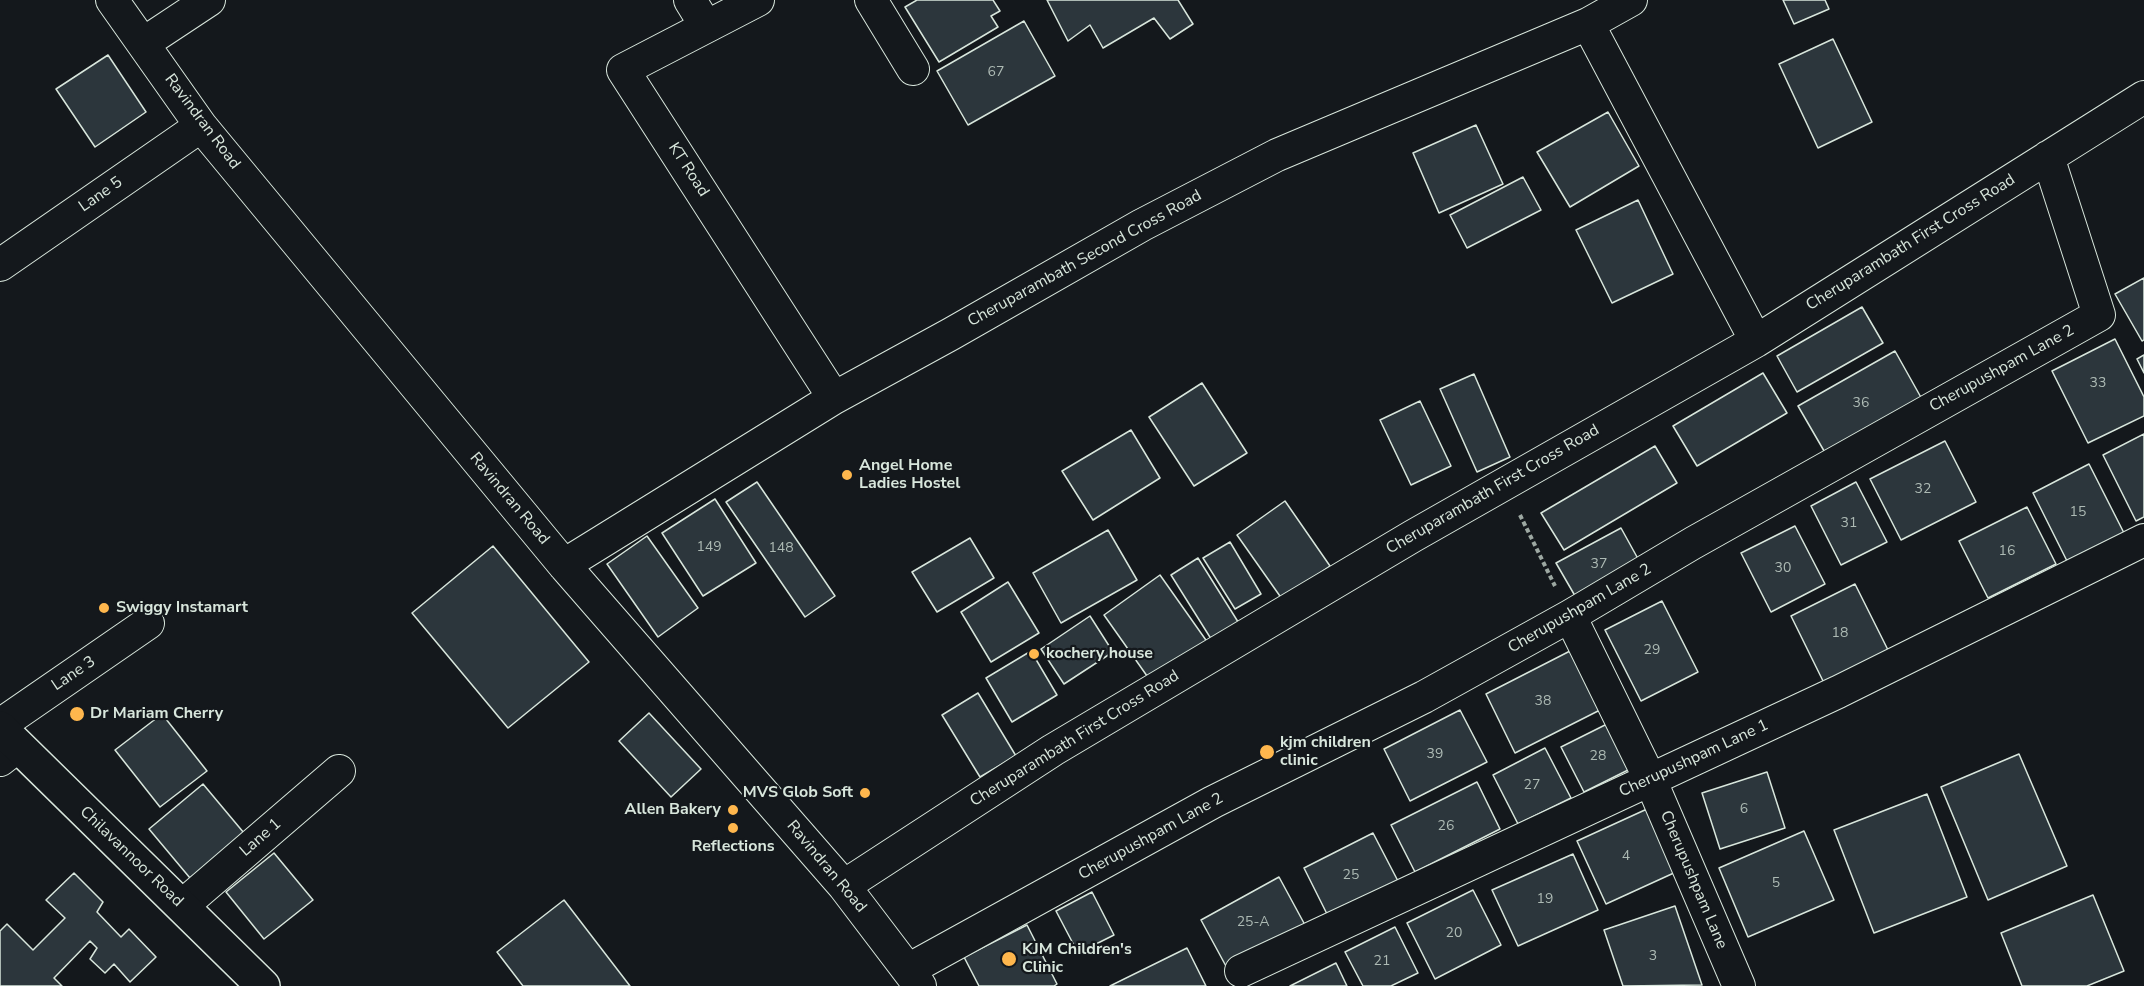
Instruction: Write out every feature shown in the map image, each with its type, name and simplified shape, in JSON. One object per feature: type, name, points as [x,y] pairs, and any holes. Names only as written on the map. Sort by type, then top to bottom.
[{"type":"street","name":"Ravindran Road","points":[[112,0],[201,126],[564,565],[844,886],[914,978]]},
{"type":"street","points":[[144,43],[209,0]]},
{"type":"street","name":"KT Road","points":[[758,0],[698,13],[623,70],[834,398]]},
{"type":"street","points":[[871,0],[913,69]]},
{"type":"street","name":"Cheruparambath Second Cross Road","points":[[564,565],[834,398],[1142,225],[1277,155],[1588,24],[1631,0]]},
{"type":"street","points":[[1588,24],[1756,341]]},
{"type":"street","name":"Cheruparambath First Cross Road","points":[[844,886],[1053,750],[1504,482],[1756,341],[2144,97]]},
{"type":"street","name":"Lane 5","points":[[0,264],[201,126]]},
{"type":"street","name":"Cherupushpam Lane 2","points":[[914,978],[1213,802],[1424,697],[2099,315],[2048,157]]},
{"type":"street","name":"Cherupushpam Lane 1","points":[[1241,971],[1838,692],[2144,540]]},
{"type":"street","name":"Cherupushpam Lane","points":[[1570,616],[1650,779],[1739,986]]},
{"type":"street","name":"Lane 3","points":[[4,740],[148,623]]},
{"type":"street","name":"Chilavannoor Road","points":[[4,740],[182,906],[263,986]]},
{"type":"street","name":"Lane 1","points":[[182,906],[339,771]]},
{"type":"path","points":[[1504,482],[1570,616]]},
{"type":"building","points":[[917,0],[993,0],[1000,11],[991,16],[998,27],[939,62],[905,7]]},
{"type":"building","points":[[1047,0],[1178,0],[1193,24],[1170,39],[1154,18],[1103,48],[1090,25],[1068,41]]},
{"type":"building","points":[[1783,0],[1825,0],[1829,9],[1794,24]]},
{"type":"building","points":[[1024,21],[1055,76],[968,125],[937,71]]},
{"type":"building","points":[[1833,39],[1872,122],[1818,148],[1779,64]]},
{"type":"building","points":[[108,55],[146,112],[95,147],[56,89]]},
{"type":"building","points":[[1608,112],[1639,166],[1570,207],[1537,152]]},
{"type":"building","points":[[1476,125],[1503,184],[1439,213],[1413,153]]},
{"type":"building","points":[[1523,177],[1541,210],[1467,248],[1450,215]]},
{"type":"building","points":[[1638,200],[1673,274],[1612,303],[1576,230]]},
{"type":"building","points":[[2144,278],[2144,340],[2142,341],[2115,294]]},
{"type":"building","points":[[1862,307],[1883,343],[1797,392],[1777,356]]},
{"type":"building","points":[[2115,339],[2144,397],[2144,416],[2088,443],[2052,371]]},
{"type":"building","points":[[1895,351],[1923,401],[1827,456],[1798,406]]},
{"type":"building","points":[[2144,355],[2144,373],[2137,359]]},
{"type":"building","points":[[1763,373],[1787,413],[1697,466],[1673,426]]},
{"type":"building","points":[[1474,374],[1510,457],[1477,472],[1440,389]]},
{"type":"building","points":[[1202,383],[1247,453],[1194,486],[1149,417]]},
{"type":"building","points":[[1420,401],[1451,466],[1411,485],[1380,420]]},
{"type":"building","points":[[1131,430],[1160,478],[1093,520],[1062,471]]},
{"type":"building","points":[[2144,434],[2144,517],[2136,521],[2103,455]]},
{"type":"building","points":[[1945,441],[1976,502],[1901,540],[1870,479]]},
{"type":"building","points":[[1655,446],[1677,483],[1564,550],[1541,513]]},
{"type":"building","points":[[2089,464],[2124,533],[2067,561],[2033,493]]},
{"type":"building","points":[[757,482],[835,596],[805,617],[726,502]]},
{"type":"building","points":[[1856,482],[1887,542],[1841,565],[1811,506]]},
{"type":"building","points":[[715,499],[756,563],[703,596],[662,533]]},
{"type":"building","points":[[1285,501],[1330,566],[1282,599],[1237,535]]},
{"type":"building","points":[[2027,507],[2056,564],[1988,598],[1959,541]]},
{"type":"building","points":[[1795,526],[1825,584],[1771,612],[1741,553]]},
{"type":"building","points":[[1621,528],[1642,566],[1578,601],[1556,563]]},
{"type":"building","points":[[1108,530],[1137,580],[1061,623],[1033,573]]},
{"type":"building","points":[[647,536],[698,608],[658,637],[607,564]]},
{"type":"building","points":[[970,538],[994,578],[937,612],[912,572]]},
{"type":"building","points":[[1230,542],[1261,594],[1235,609],[1203,558]]},
{"type":"building","points":[[493,546],[589,662],[508,728],[412,613]]},
{"type":"building","points":[[1198,558],[1240,625],[1213,642],[1171,575]]},
{"type":"building","points":[[1160,575],[1208,643],[1152,683],[1104,615]]},
{"type":"building","points":[[1008,582],[1039,633],[991,662],[961,612]]},
{"type":"building","points":[[1855,584],[1889,652],[1825,685],[1791,616]]},
{"type":"building","points":[[1662,601],[1698,672],[1641,701],[1605,630]]},
{"type":"building","points":[[1090,616],[1113,652],[1064,684],[1041,649]]},
{"type":"building","points":[[1031,651],[1057,695],[1012,722],[986,678]]},
{"type":"building","points":[[1570,651],[1600,710],[1515,753],[1486,694]]},
{"type":"building","points":[[978,693],[1016,756],[980,777],[942,715]]},
{"type":"building","points":[[1460,710],[1487,762],[1410,801],[1384,749]]},
{"type":"building","points":[[649,713],[701,769],[671,797],[619,741]]},
{"type":"building","points":[[162,714],[207,771],[160,807],[115,750]]},
{"type":"building","points":[[1611,722],[1634,767],[1584,792],[1561,747]]},
{"type":"building","points":[[1545,748],[1571,798],[1518,824],[1493,775]]},
{"type":"building","points":[[2019,754],[2067,866],[1988,900],[1941,787]]},
{"type":"building","points":[[1767,772],[1785,828],[1720,849],[1702,793]]},
{"type":"building","points":[[1477,782],[1500,829],[1415,872],[1391,825]]},
{"type":"building","points":[[203,784],[244,833],[190,878],[149,829]]},
{"type":"building","points":[[1927,794],[1967,897],[1874,933],[1834,830]]},
{"type":"building","points":[[1647,809],[1676,872],[1606,904],[1577,841]]},
{"type":"building","points":[[1804,831],[1834,900],[1748,937],[1719,868]]},
{"type":"building","points":[[1373,833],[1399,883],[1329,918],[1304,868]]},
{"type":"building","points":[[274,853],[313,900],[264,939],[226,892]]},
{"type":"building","points":[[1573,854],[1598,910],[1518,946],[1492,890]]},
{"type":"building","points":[[74,873],[103,902],[97,912],[121,937],[129,929],[156,957],[130,982],[114,964],[105,973],[90,959],[97,948],[90,941],[54,978],[62,986],[0,986],[0,931],[7,924],[33,950],[65,918],[46,900]]},
{"type":"building","points":[[1279,877],[1305,925],[1227,968],[1201,920]]},
{"type":"building","points":[[1473,890],[1501,945],[1435,979],[1407,923]]},
{"type":"building","points":[[1092,892],[1114,935],[1078,953],[1056,911]]},
{"type":"building","points":[[2093,895],[2124,971],[2087,986],[2022,986],[2001,933]]},
{"type":"building","points":[[564,900],[630,986],[523,986],[497,952]]},
{"type":"building","points":[[1675,906],[1702,985],[1623,986],[1604,930]]},
{"type":"building","points":[[1027,925],[1057,984],[1054,986],[979,986],[964,957]]},
{"type":"building","points":[[1395,927],[1418,973],[1391,986],[1363,986],[1345,952]]},
{"type":"building","points":[[1187,948],[1206,986],[1110,986]]},
{"type":"building","points":[[1336,963],[1347,986],[1290,986]]},
{"type":"place","name":"Angel Home Ladies Hostel","points":[[847,475]]},
{"type":"place","name":"Swiggy Instamart","points":[[104,608]]},
{"type":"place","name":"kochery house","points":[[1034,654]]},
{"type":"place","name":"Dr Mariam Cherry","points":[[77,714]]},
{"type":"place","name":"kjm children clinic","points":[[1267,752]]},
{"type":"place","name":"MVS Glob Soft","points":[[865,793]]},
{"type":"place","name":"Allen Bakery","points":[[733,810]]},
{"type":"place","name":"Reflections","points":[[733,828]]},
{"type":"place","name":"KJM Children's Clinic","points":[[1009,959]]}]
